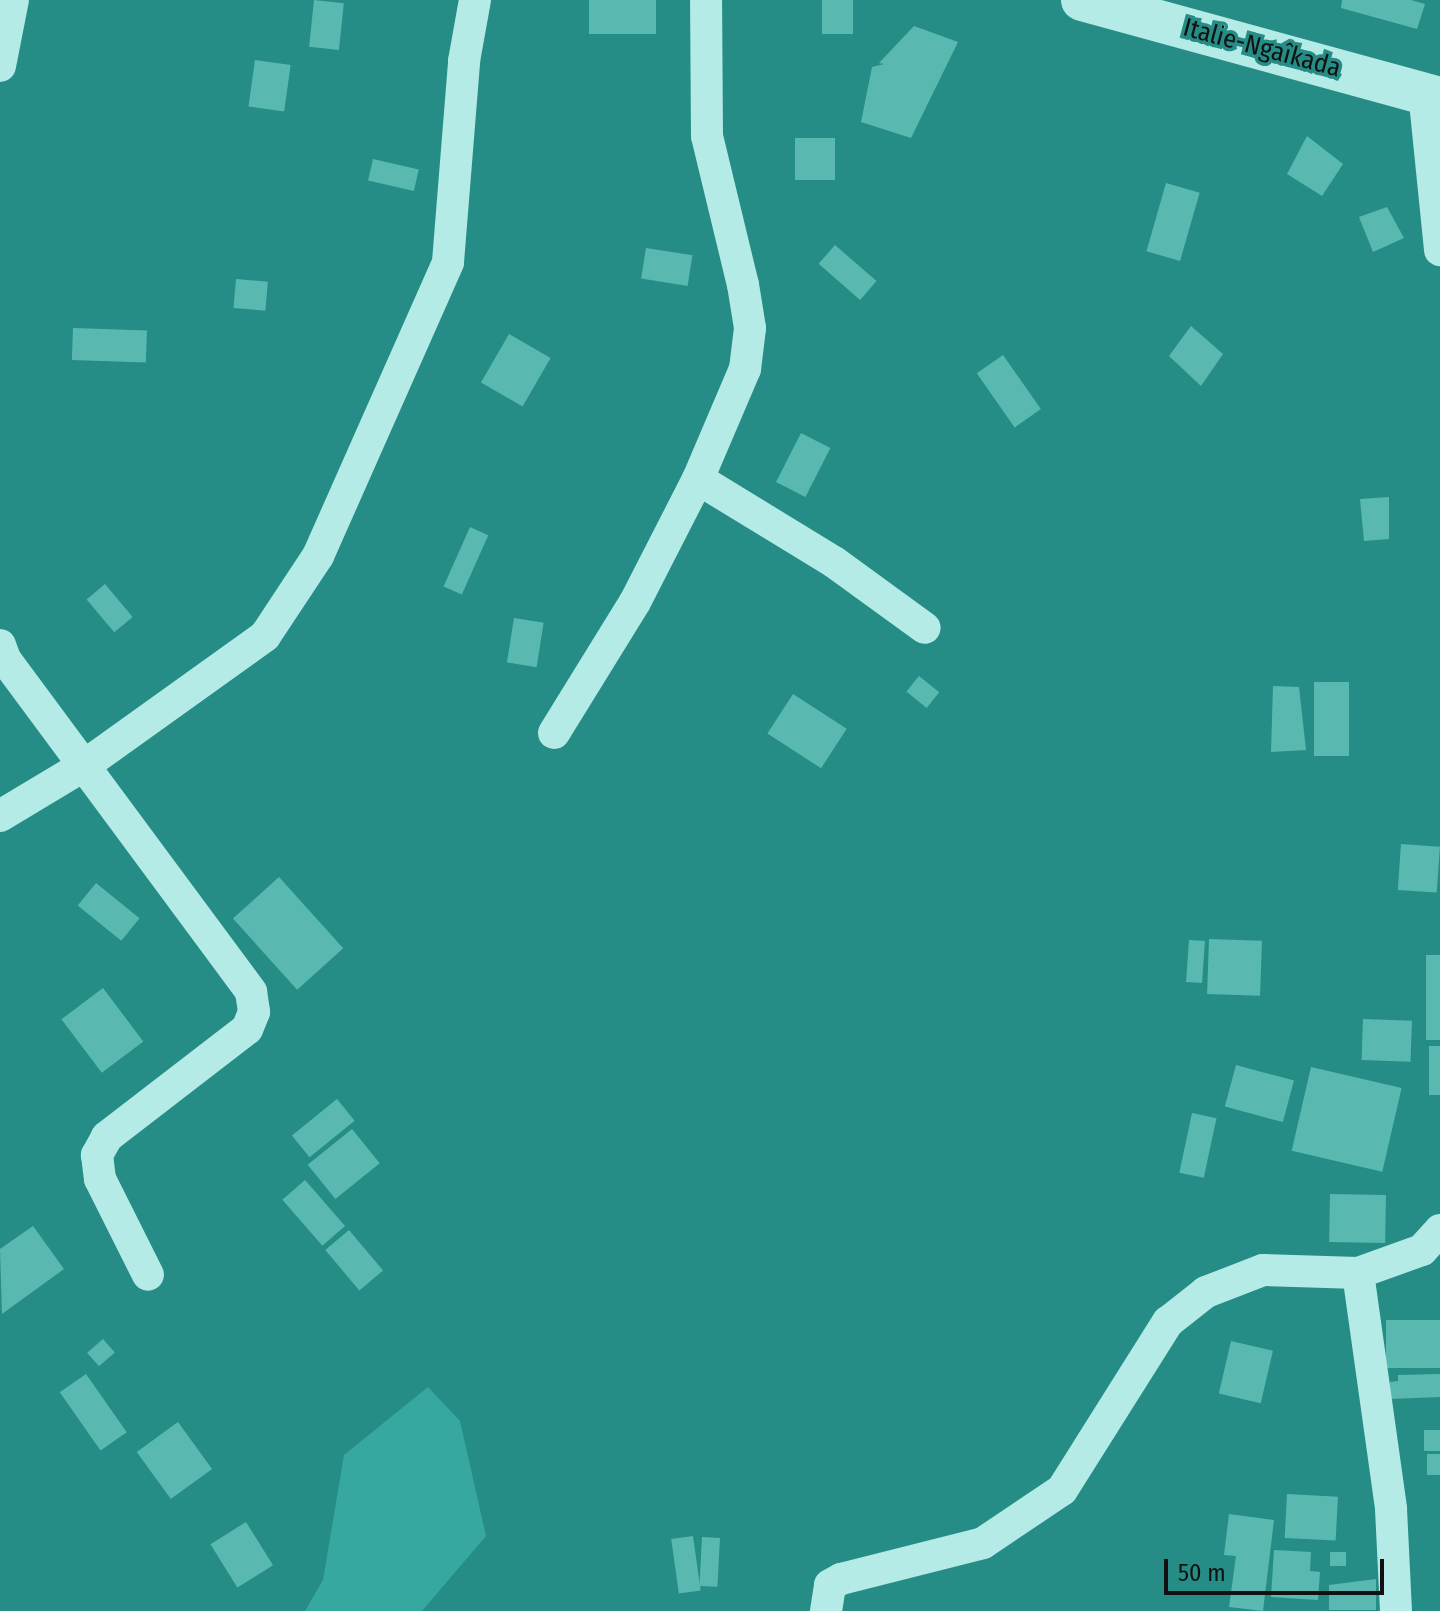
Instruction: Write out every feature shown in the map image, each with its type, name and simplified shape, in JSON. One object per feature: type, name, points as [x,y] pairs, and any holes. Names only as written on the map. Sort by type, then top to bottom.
[{"type":"street","points":[[0,66],[13,0]]},
{"type":"street","points":[[0,816],[85,765],[265,636],[318,556],[448,262],[464,61],[475,0]]},
{"type":"street","points":[[554,733],[635,602],[698,479],[745,369],[750,328],[707,136],[706,0]]},
{"type":"street","name":"Italie-Ngaîkada","points":[[1082,0],[1432,95]]},
{"type":"street","points":[[1432,95],[1440,250]]},
{"type":"street","points":[[698,479],[834,562],[925,628]]},
{"type":"street","points":[[0,645],[85,765],[237,968],[254,1012],[247,1029],[107,1137],[97,1155],[100,1179],[148,1275]]},
{"type":"street","points":[[826,1611],[830,1585],[841,1579],[983,1543],[1062,1490],[1168,1322],[1206,1292],[1263,1270],[1358,1273],[1422,1250],[1440,1230]]},
{"type":"street","points":[[1358,1273],[1391,1509],[1396,1611]]},
{"type":"green space","points":[[428,1387],[460,1421],[486,1536],[422,1611],[305,1611],[323,1580],[344,1455]]},
{"type":"building","points":[[314,0],[344,3],[339,50],[309,47]]},
{"type":"building","points":[[589,0],[656,0],[656,34],[589,34]]},
{"type":"building","points":[[822,0],[853,0],[853,34],[822,34]]},
{"type":"building","points":[[1342,0],[1411,0],[1425,4],[1417,29],[1341,8]]},
{"type":"building","points":[[914,26],[958,42],[911,138],[861,122],[872,67],[884,64],[879,63]]},
{"type":"building","points":[[255,60],[291,65],[284,112],[248,107]]},
{"type":"building","points":[[1307,136],[1343,164],[1322,196],[1287,174]]},
{"type":"building","points":[[795,138],[835,138],[835,180],[795,180]]},
{"type":"building","points":[[373,159],[419,170],[414,191],[368,180]]},
{"type":"building","points":[[1166,183],[1200,193],[1180,261],[1146,251]]},
{"type":"building","points":[[1387,207],[1404,238],[1373,252],[1359,217]]},
{"type":"building","points":[[835,245],[877,281],[860,300],[819,264]]},
{"type":"building","points":[[646,248],[692,255],[688,286],[641,279]]},
{"type":"building","points":[[236,279],[268,282],[265,311],[233,308]]},
{"type":"building","points":[[1191,326],[1223,354],[1201,386],[1169,356]]},
{"type":"building","points":[[73,328],[147,331],[146,363],[72,360]]},
{"type":"building","points":[[509,334],[551,358],[523,406],[481,382]]},
{"type":"building","points":[[1003,355],[1041,409],[1015,427],[977,373]]},
{"type":"building","points":[[801,433],[830,448],[805,497],[776,482]]},
{"type":"building","points":[[1389,497],[1389,539],[1364,541],[1360,499]]},
{"type":"building","points":[[470,527],[488,535],[462,595],[444,586]]},
{"type":"building","points":[[105,584],[133,617],[114,632],[87,599]]},
{"type":"building","points":[[514,618],[544,623],[537,667],[507,662]]},
{"type":"building","points":[[919,676],[939,692],[927,708],[906,692]]},
{"type":"building","points":[[1314,682],[1349,682],[1349,756],[1314,756]]},
{"type":"building","points":[[1273,686],[1299,687],[1306,750],[1271,752]]},
{"type":"building","points":[[793,694],[847,729],[821,768],[767,733]]},
{"type":"building","points":[[1401,844],[1440,847],[1437,893],[1398,890]]},
{"type":"building","points":[[279,877],[343,948],[297,990],[233,918]]},
{"type":"building","points":[[96,883],[140,918],[121,941],[78,906]]},
{"type":"building","points":[[1209,939],[1262,941],[1260,996],[1207,994]]},
{"type":"building","points":[[1189,940],[1205,941],[1202,983],[1186,982]]},
{"type":"building","points":[[1426,955],[1440,955],[1440,1040],[1426,1040]]},
{"type":"building","points":[[103,988],[143,1042],[102,1073],[61,1019]]},
{"type":"building","points":[[1363,1019],[1412,1021],[1411,1062],[1362,1060]]},
{"type":"building","points":[[1429,1046],[1440,1046],[1440,1095],[1429,1095]]},
{"type":"building","points":[[1236,1065],[1294,1081],[1283,1122],[1225,1107]]},
{"type":"building","points":[[1311,1067],[1402,1088],[1382,1172],[1292,1151]]},
{"type":"building","points":[[337,1099],[355,1121],[310,1157],[292,1136]]},
{"type":"building","points":[[1192,1113],[1216,1118],[1204,1178],[1179,1173]]},
{"type":"building","points":[[352,1129],[380,1163],[335,1199],[308,1165]]},
{"type":"building","points":[[305,1180],[345,1226],[322,1246],[282,1200]]},
{"type":"building","points":[[1330,1194],[1386,1195],[1385,1243],[1329,1242]]},
{"type":"building","points":[[33,1226],[64,1269],[2,1314],[0,1249]]},
{"type":"building","points":[[349,1230],[383,1271],[359,1291],[325,1250]]},
{"type":"building","points":[[1386,1320],[1440,1320],[1440,1368],[1386,1368]]},
{"type":"building","points":[[103,1339],[115,1353],[99,1366],[87,1353]]},
{"type":"building","points":[[1231,1341],[1273,1351],[1261,1403],[1219,1394]]},
{"type":"building","points":[[86,1374],[127,1432],[101,1451],[60,1392]]},
{"type":"building","points":[[1440,1374],[1440,1397],[1390,1399],[1390,1382],[1398,1381],[1398,1375]]},
{"type":"building","points":[[178,1422],[212,1469],[171,1499],[137,1452]]},
{"type":"building","points":[[1424,1430],[1440,1430],[1440,1451],[1424,1451]]},
{"type":"building","points":[[1427,1454],[1440,1454],[1440,1475],[1427,1475]]},
{"type":"building","points":[[1287,1494],[1338,1497],[1336,1541],[1285,1538]]},
{"type":"building","points":[[1229,1514],[1274,1520],[1263,1611],[1229,1607],[1236,1556],[1224,1555]]},
{"type":"building","points":[[246,1522],[273,1565],[237,1588],[210,1544]]},
{"type":"building","points":[[693,1536],[701,1590],[679,1594],[671,1539]]},
{"type":"building","points":[[702,1537],[720,1538],[717,1587],[699,1586]]},
{"type":"building","points":[[1274,1550],[1311,1552],[1310,1571],[1320,1572],[1318,1600],[1271,1597]]},
{"type":"building","points":[[1330,1552],[1346,1552],[1346,1566],[1330,1566]]},
{"type":"building","points":[[1376,1579],[1376,1610],[1329,1610],[1329,1585]]}]
